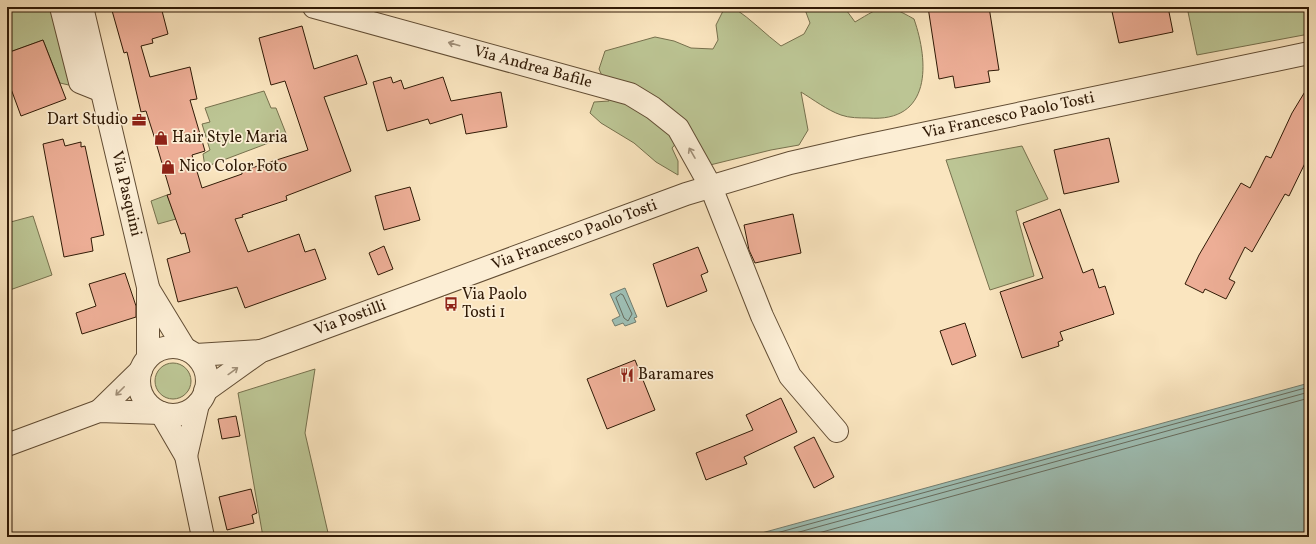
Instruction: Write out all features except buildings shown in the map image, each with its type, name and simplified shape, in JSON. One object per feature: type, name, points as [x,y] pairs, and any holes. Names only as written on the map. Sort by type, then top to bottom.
[{"type":"street","points":[[61,7],[80,82],[100,90]]},
{"type":"street","name":"Via Pasquini","points":[[82,7],[100,90],[148,287],[144,364]]},
{"type":"street","name":"Via Andrea Bafile","points":[[314,7],[630,94],[653,108],[678,128],[711,187]]},
{"type":"street","name":"Via Francesco Paolo Tosti","points":[[440,285],[518,255],[711,187],[790,163],[1309,52]]},
{"type":"street","points":[[711,187],[762,316],[790,376],[837,431]]},
{"type":"street","name":"Via Postilli","points":[[202,397],[261,351],[440,285]]},
{"type":"street","name":"Via Pasquini","points":[[148,287],[190,352]]},
{"type":"street","points":[[99,411],[156,351],[165,348],[190,352],[206,372],[202,397],[186,456]]},
{"type":"street","name":"Via Postilli","points":[[190,352],[261,351]]},
{"type":"street","points":[[144,364],[139,380],[140,391],[152,408],[161,413],[186,456],[203,537]]},
{"type":"street","points":[[7,445],[99,411],[161,413],[171,415],[181,414],[190,410],[202,397]]},
{"type":"green space","points":[[7,7],[59,7],[73,86],[60,83],[43,40],[7,53]]},
{"type":"green space","points":[[804,7],[844,7],[855,22],[872,12],[884,8],[896,10],[914,19],[922,53],[923,71],[921,86],[915,100],[904,111],[889,117],[854,118],[836,113],[801,92],[808,130],[799,145],[771,150],[710,165],[688,130],[672,148],[678,161],[678,175],[656,162],[634,143],[601,123],[590,113],[594,102],[609,101],[599,69],[605,51],[655,37],[674,41],[691,48],[713,49],[718,40],[716,25],[723,11],[734,8],[781,46],[804,34],[810,23]]},
{"type":"green space","points":[[1187,7],[1309,7],[1309,34],[1197,55]]},
{"type":"green space","points":[[264,91],[271,108],[276,108],[287,136],[205,167],[203,154],[210,150],[202,124],[210,122],[205,108]]},
{"type":"green space","points":[[1022,146],[1048,199],[1016,211],[1034,276],[990,290],[946,160]]},
{"type":"green space","points":[[167,195],[176,219],[158,224],[151,201]]},
{"type":"green space","points":[[33,216],[52,275],[7,291],[7,223]]},
{"type":"green space","points":[[173,363],[183,366],[188,371],[191,381],[188,391],[183,396],[173,399],[163,396],[158,391],[155,381],[158,371],[163,366]]},
{"type":"green space","points":[[315,369],[305,433],[329,537],[263,537],[238,393]]},
{"type":"water","points":[[625,288],[637,317],[634,318],[636,322],[625,326],[623,323],[615,326],[612,320],[620,316],[610,294]]},
{"type":"water","points":[[1309,383],[1309,537],[747,537]]},
{"type":"place","name":"Dart Studio","points":[[139,120]]},
{"type":"place","name":"Hair Style Maria","points":[[161,138]]},
{"type":"place","name":"Nico Color Foto","points":[[168,167]]},
{"type":"place","name":"Via Paolo Tosti 1","points":[[451,304]]},
{"type":"place","name":"Baramares","points":[[627,375]]}]
